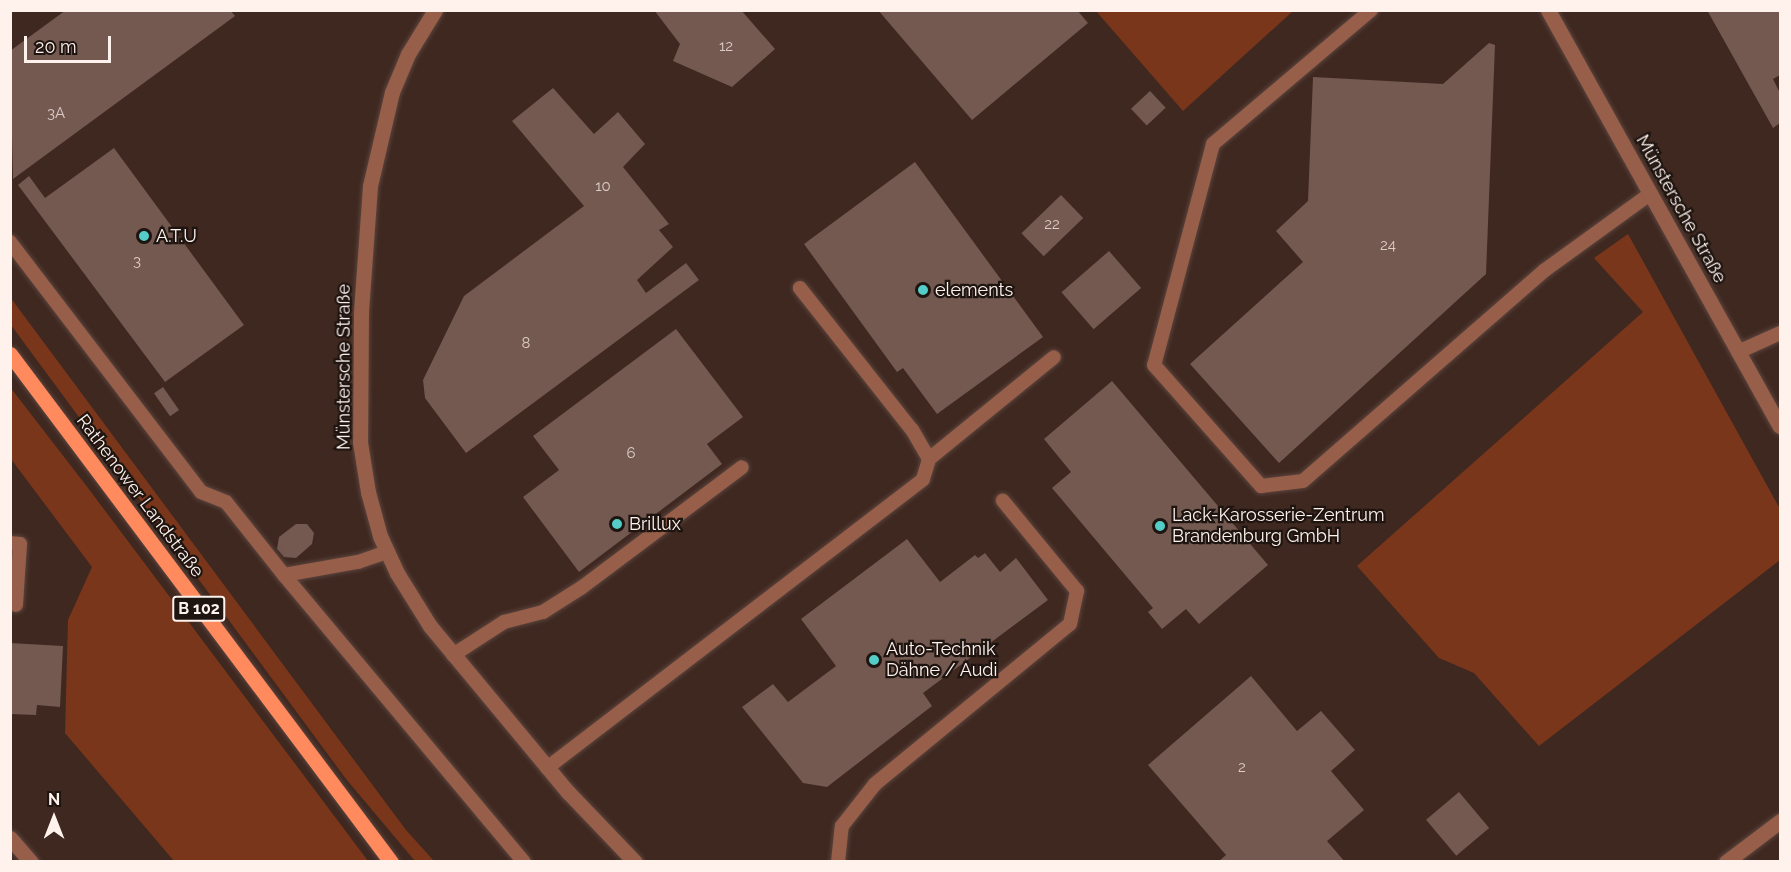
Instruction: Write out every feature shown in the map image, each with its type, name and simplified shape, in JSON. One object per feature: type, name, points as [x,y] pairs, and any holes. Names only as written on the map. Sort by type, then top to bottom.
[{"type":"main road","name":"Rathenower Landstraße","points":[[10,354],[391,861]]},
{"type":"street","name":"Münstersche Straße","points":[[435,10],[408,54],[392,92],[377,145],[367,214],[360,442],[368,492],[387,552],[430,626],[547,768],[634,861]]},
{"type":"street","name":"Münstersche Straße","points":[[1548,10],[1780,426]]},
{"type":"street","points":[[1726,861],[1780,820]]},
{"type":"street","points":[[10,838],[31,861]]},
{"type":"lane","points":[[1371,10],[1213,144],[1154,365],[1261,486],[1303,481],[1545,270],[1650,194]]},
{"type":"lane","points":[[10,242],[201,492],[226,502],[284,575],[524,861]]},
{"type":"lane","points":[[800,288],[912,430],[929,459]]},
{"type":"lane","points":[[1738,352],[1780,333]]},
{"type":"lane","points":[[547,768],[901,499],[923,479],[929,459],[1054,357]]},
{"type":"lane","points":[[453,655],[504,622],[543,612],[581,588],[742,467]]},
{"type":"lane","points":[[838,861],[842,826],[875,784],[1070,624],[1077,591],[1004,501]]},
{"type":"lane","points":[[10,543],[20,544],[16,605]]},
{"type":"lane","points":[[284,575],[358,562],[387,552]]},
{"type":"shaded area","points":[[1096,11],[1293,11],[1183,111]]},
{"type":"shaded area","points":[[1628,234],[1780,509],[1780,560],[1539,746],[1474,673],[1439,658],[1357,566],[1643,312],[1594,258]]},
{"type":"shaded area","points":[[10,297],[406,830],[434,861],[415,861],[346,779],[11,325]]},
{"type":"shaded area","points":[[10,387],[368,861],[174,861],[65,733],[68,620],[92,567],[11,459]]},
{"type":"building","points":[[66,10],[230,10],[235,16],[13,179],[10,51]]},
{"type":"building","points":[[654,10],[741,10],[775,49],[732,87],[673,61],[680,44]]},
{"type":"building","points":[[878,10],[1077,10],[1088,23],[972,120]]},
{"type":"building","points":[[1707,10],[1780,10],[1780,75],[1773,79],[1780,93],[1780,123],[1773,128]]},
{"type":"building","points":[[1489,43],[1495,45],[1486,274],[1279,463],[1190,364],[1303,262],[1276,231],[1308,201],[1313,77],[1443,84]]},
{"type":"building","points":[[553,88],[594,134],[618,112],[645,144],[623,167],[669,224],[659,230],[673,247],[637,280],[646,293],[686,263],[699,280],[466,453],[425,398],[423,380],[464,296],[584,206],[512,121]]},
{"type":"building","points":[[1150,91],[1166,108],[1147,126],[1131,109]]},
{"type":"building","points":[[114,148],[244,325],[165,382],[18,185],[29,176],[45,198]]},
{"type":"building","name":"elements","points":[[915,162],[1043,337],[937,414],[903,368],[897,372],[804,244]]},
{"type":"building","points":[[1061,195],[1083,218],[1044,256],[1021,233]]},
{"type":"building","points":[[1109,251],[1141,288],[1094,329],[1061,292]]},
{"type":"building","points":[[676,329],[743,417],[707,444],[722,464],[579,572],[523,497],[559,470],[533,436]]},
{"type":"building","name":"Lack-Karosserie-Zentrum Brandenburg GmbH","points":[[1112,381],[1268,565],[1199,624],[1186,609],[1162,629],[1148,612],[1153,608],[1052,488],[1071,472],[1044,439]]},
{"type":"building","points":[[163,387],[179,410],[170,416],[154,393]]},
{"type":"building","points":[[296,524],[307,524],[314,533],[312,544],[296,558],[284,557],[277,549],[279,537]]},
{"type":"building","points":[[907,539],[940,582],[975,555],[978,558],[985,553],[1000,572],[1016,558],[1048,600],[923,693],[932,706],[827,787],[803,783],[742,707],[773,684],[788,702],[836,666],[801,619]]},
{"type":"building","points":[[10,643],[63,646],[60,707],[37,705],[36,715],[10,714]]},
{"type":"building","points":[[1251,676],[1297,731],[1321,711],[1355,750],[1331,771],[1364,810],[1327,841],[1345,862],[1218,862],[1226,855],[1148,765]]},
{"type":"building","points":[[1459,792],[1489,828],[1456,856],[1426,820]]},
{"type":"place","name":"A.T.U","points":[[144,236]]},
{"type":"place","name":"elements","points":[[923,290]]},
{"type":"place","name":"Brillux","points":[[617,524]]},
{"type":"place","name":"Lack-Karosserie-Zentrum Brandenburg GmbH","points":[[1160,526]]},
{"type":"place","name":"Auto-Technik Dähne / Audi","points":[[874,660]]}]
